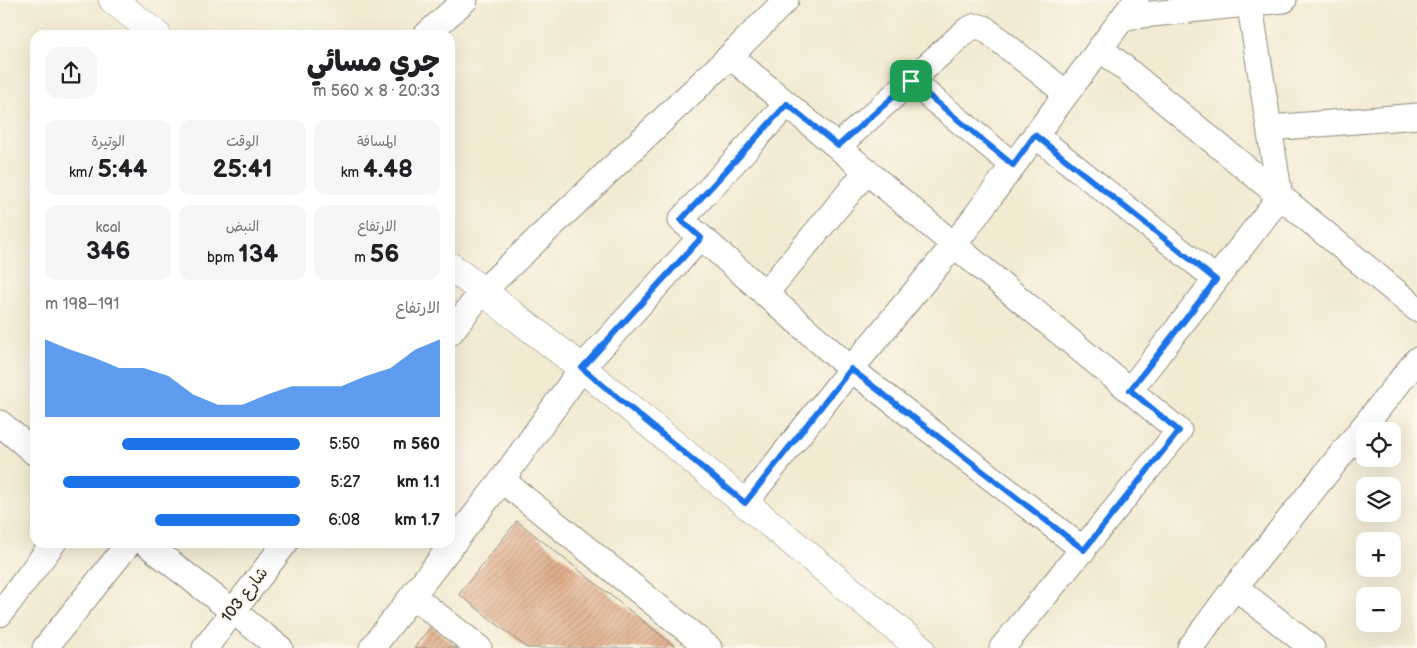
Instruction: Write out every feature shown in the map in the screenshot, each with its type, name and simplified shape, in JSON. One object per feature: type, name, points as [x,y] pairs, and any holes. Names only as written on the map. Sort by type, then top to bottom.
[{"type":"main road","points":[[113,0],[151,30]]},
{"type":"main road","points":[[455,270],[582,368],[920,648]]},
{"type":"street","points":[[432,30],[466,0]]},
{"type":"street","points":[[455,327],[482,292],[730,56],[786,0]]},
{"type":"street","points":[[745,503],[851,369],[954,244],[1130,8],[1284,0]]},
{"type":"street","points":[[1130,390],[1280,197],[1250,2]]},
{"type":"street","points":[[838,146],[971,27],[984,28],[1066,93]]},
{"type":"street","points":[[1100,48],[1417,309]]},
{"type":"street","points":[[730,56],[1179,431],[1084,550],[1002,648]]},
{"type":"street","points":[[911,81],[1013,165]]},
{"type":"street","points":[[787,104],[681,220],[851,369],[1084,550]]},
{"type":"street","points":[[1270,128],[1417,116]]},
{"type":"street","points":[[1035,135],[1216,280]]},
{"type":"street","points":[[765,294],[867,171]]},
{"type":"street","points":[[455,542],[582,368],[701,238]]},
{"type":"street","points":[[1190,648],[1235,587],[1417,360]]},
{"type":"street","points":[[0,423],[30,449]]},
{"type":"street","points":[[502,480],[709,648]]},
{"type":"street","points":[[0,614],[50,548]]},
{"type":"street","points":[[44,648],[125,548]]},
{"type":"street","points":[[152,548],[280,648]]},
{"type":"street","name":"شارع 103","points":[[205,648],[281,548]]},
{"type":"street","points":[[372,648],[450,548]]},
{"type":"street","points":[[1235,587],[1312,648]]},
{"type":"street","points":[[414,596],[478,648]]},
{"type":"building","points":[[517,521],[677,648],[527,648],[459,594]]},
{"type":"building","points":[[431,626],[459,648],[414,648]]},
{"type":"route","points":[[911,81],[1013,165],[1035,135],[1216,280],[1130,390],[1179,431],[1084,550],[851,369],[745,503],[582,368],[701,238],[681,220],[787,104],[838,146],[911,81]]}]
